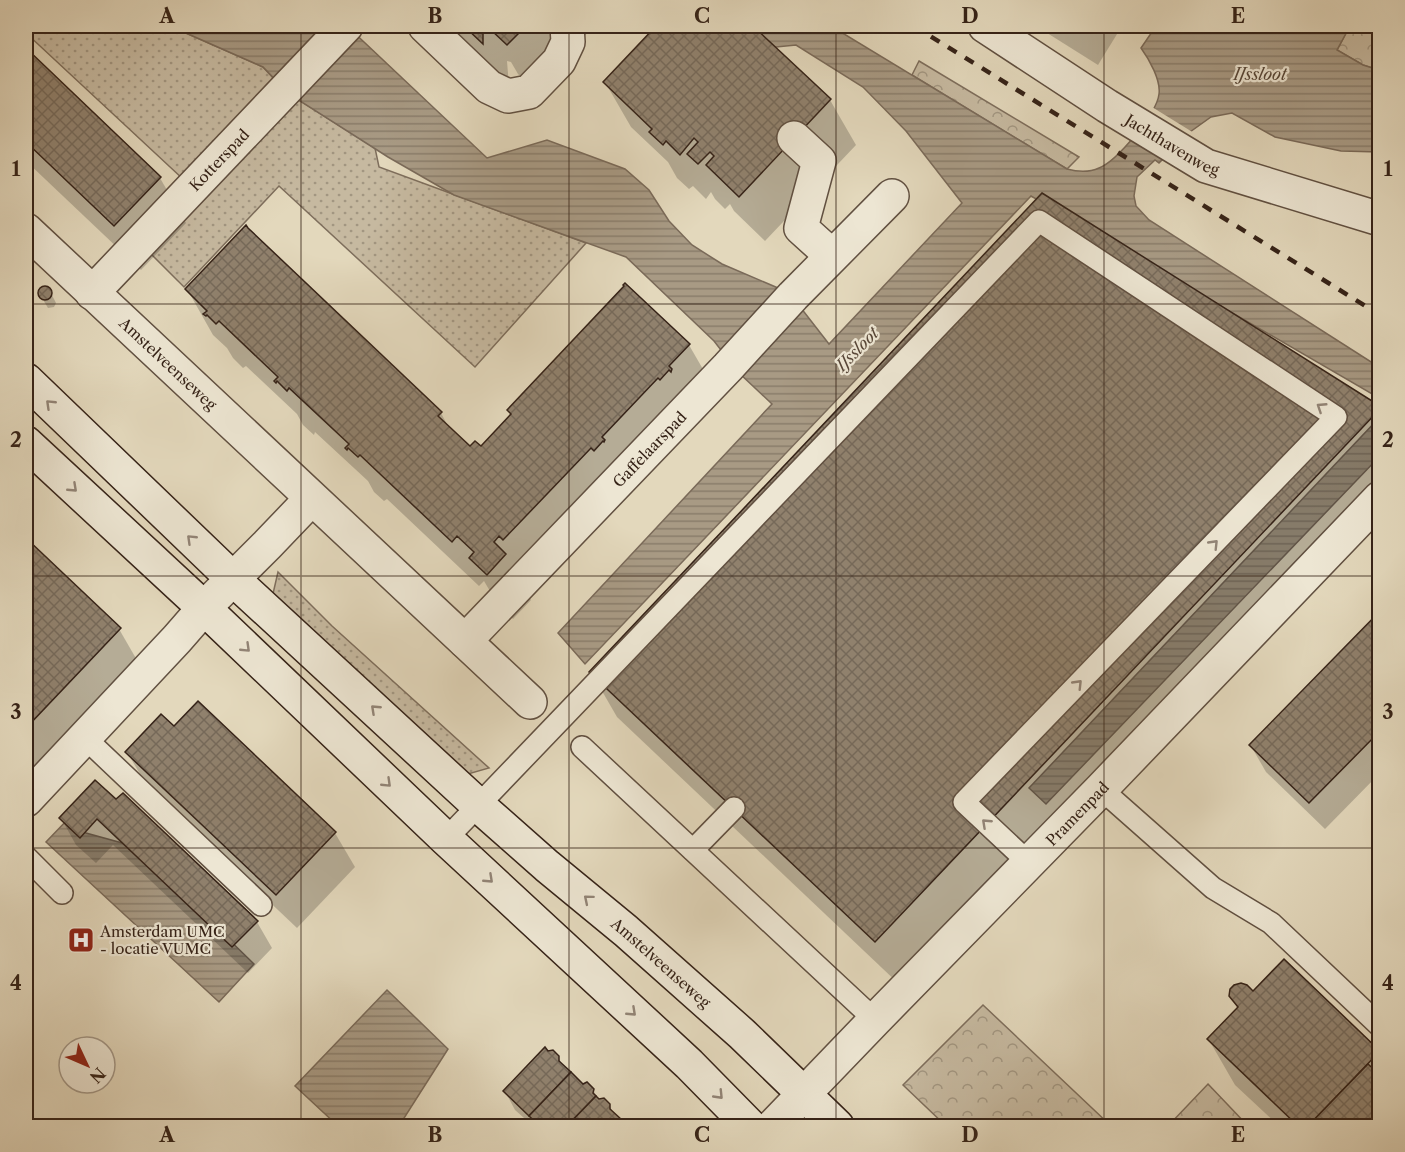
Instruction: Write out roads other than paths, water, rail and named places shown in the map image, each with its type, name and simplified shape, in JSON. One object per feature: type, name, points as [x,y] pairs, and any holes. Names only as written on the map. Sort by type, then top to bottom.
[{"type":"street","name":"Kotterspad","points":[[92,293],[346,26]]},
{"type":"street","points":[[425,26],[489,87],[508,96],[529,92],[559,61],[568,42],[567,26]]},
{"type":"street","name":"Jachthavenweg","points":[[985,26],[1107,106],[1206,166],[1380,219]]},
{"type":"street","points":[[794,138],[819,161],[801,228],[832,256]]},
{"type":"street","name":"Gaffelaarspad","points":[[465,641],[728,367],[793,296],[892,196]]},
{"type":"street","name":"Amstelveenseweg","points":[[26,230],[530,702]]},
{"type":"street","name":"Amstelveenseweg","points":[[26,380],[233,579],[479,806],[671,970],[742,1034],[837,1126]]},
{"type":"street","points":[[26,443],[204,608],[446,839],[689,1064],[750,1126]]},
{"type":"street","name":"Pramenpad","points":[[773,1126],[1380,498]]},
{"type":"street","points":[[26,800],[204,608],[311,499]]},
{"type":"lane","points":[[446,839],[1039,221],[1336,417],[964,802],[1029,862]]},
{"type":"lane","points":[[84,737],[261,905]]},
{"type":"lane","points":[[582,747],[875,1020]]},
{"type":"lane","points":[[1101,789],[1213,888],[1271,923],[1380,1026]]},
{"type":"lane","points":[[693,850],[734,808]]},
{"type":"lane","points":[[26,857],[62,893]]},
{"type":"water","name":"IJssloot","points":[[170,26],[347,26],[487,158],[547,140],[625,169],[649,190],[669,221],[692,245],[722,264],[778,288],[801,308],[829,344],[962,203],[906,131],[863,87],[796,45],[766,48],[740,26],[831,26],[1067,169],[1083,172],[1099,168],[1116,156],[1135,136],[1157,102],[1158,82],[1141,48],[1156,26],[1350,26],[1337,50],[1363,65],[1379,70],[1379,152],[1341,151],[1275,137],[1232,113],[1211,117],[1190,132],[1159,163],[1155,160],[1137,177],[1134,196],[1136,206],[1149,220],[1379,367],[1379,398],[1031,196],[585,664],[558,633],[772,404],[738,372],[714,341],[626,257],[454,195],[388,157],[289,94],[263,67]]},
{"type":"water","points":[[1379,418],[1379,457],[1046,804],[1029,788]]},
{"type":"water","points":[[69,818],[86,833],[133,846],[254,964],[219,1002],[46,842]]},
{"type":"water","points":[[387,990],[448,1049],[399,1126],[338,1126],[295,1086]]},
{"type":"railway","points":[[914,26],[1380,315]]},
{"type":"place","name":"Amsterdam UMC - locatie VUMC","points":[[81,940]]}]
